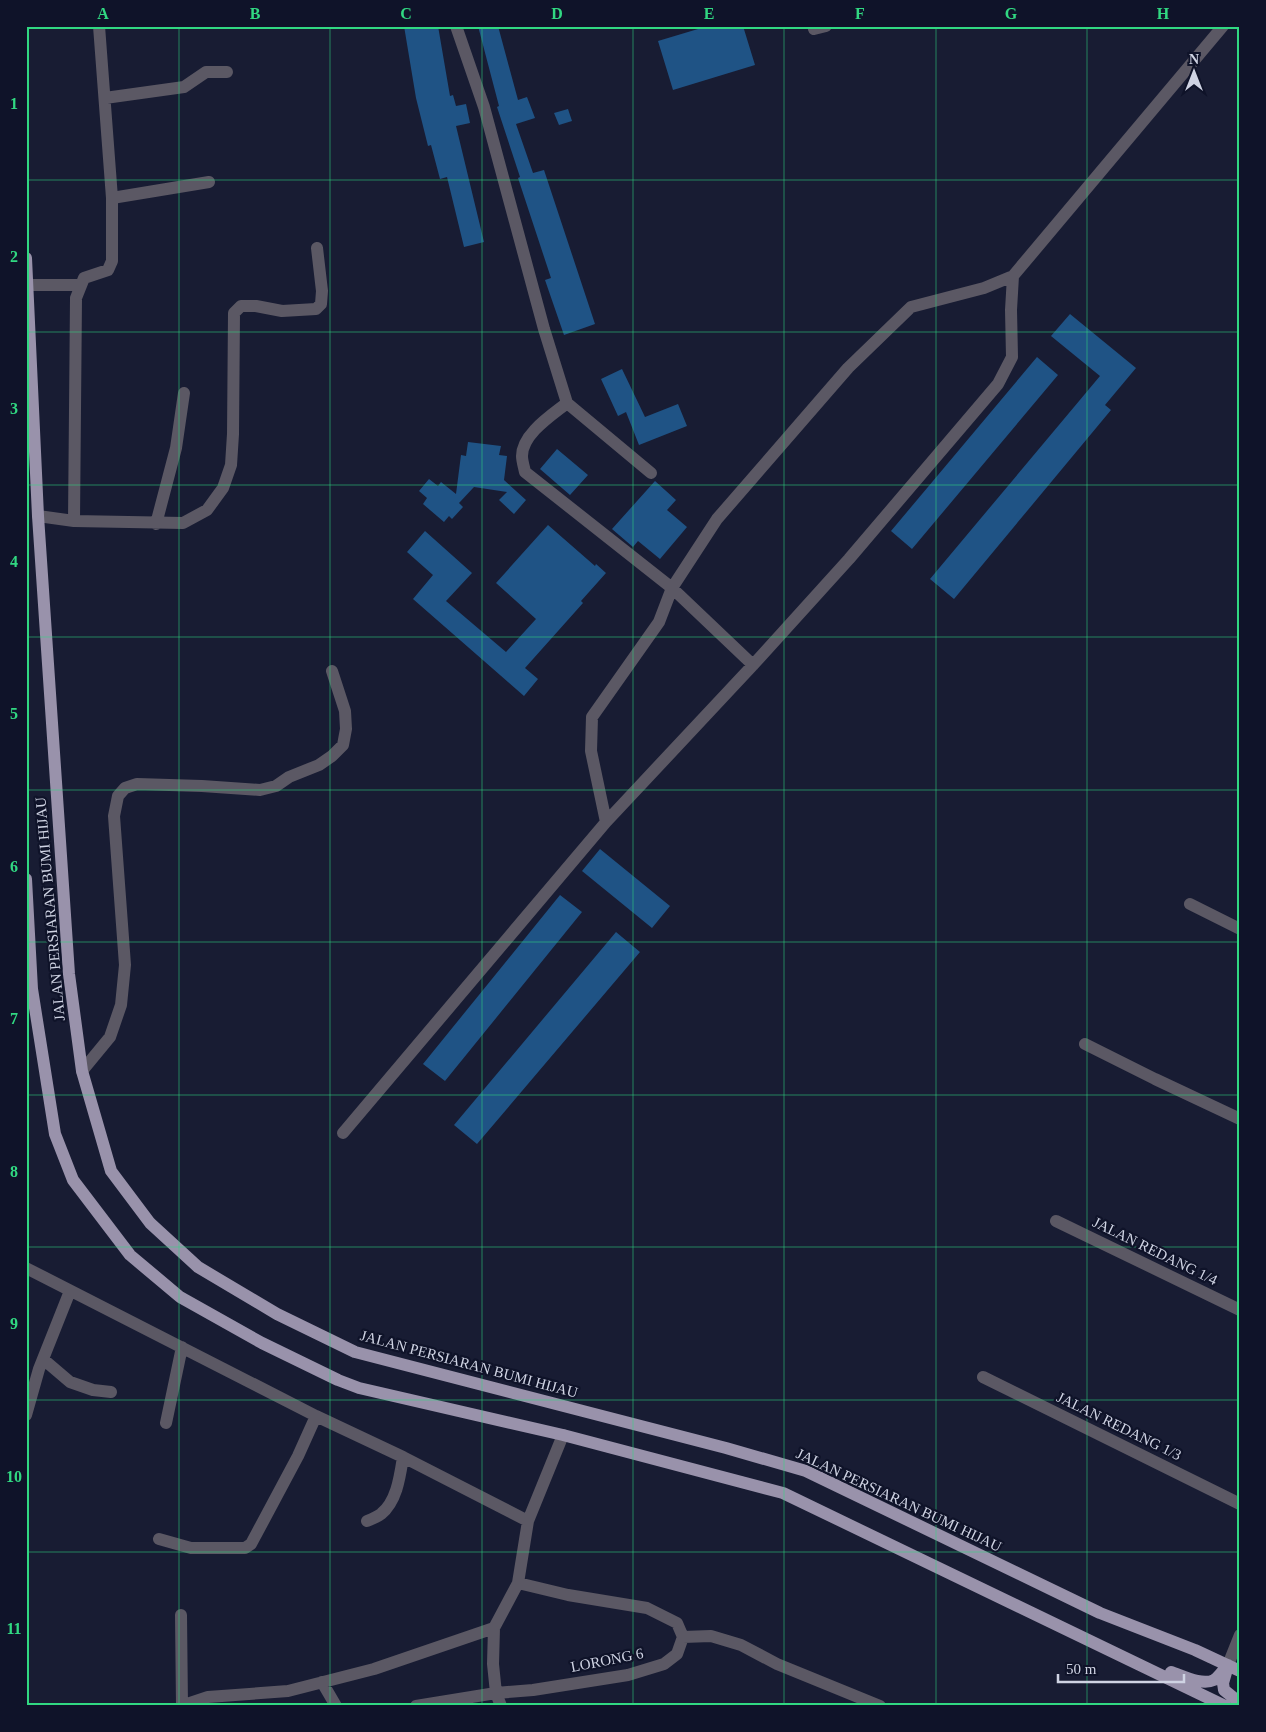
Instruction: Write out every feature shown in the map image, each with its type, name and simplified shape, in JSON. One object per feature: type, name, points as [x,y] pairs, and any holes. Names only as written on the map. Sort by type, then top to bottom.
[{"type":"main road","name":"JALAN PERSIARAN BUMI HIJAU","points":[[26,258],[38,516],[69,974],[82,1071],[111,1171],[150,1223],[198,1267],[277,1314],[355,1352],[726,1448],[806,1472],[1100,1612],[1195,1650],[1240,1671]]},
{"type":"main road","name":"JALAN PERSIARAN BUMI HIJAU","points":[[26,879],[32,989],[55,1134],[73,1180],[130,1255],[180,1297],[262,1343],[338,1380],[359,1388],[563,1435],[784,1493],[1225,1706]]},
{"type":"main road","points":[[1137,1662],[1202,1682],[1216,1679],[1228,1665]]},
{"type":"main road","points":[[1228,1665],[1223,1683],[1224,1690],[1240,1702]]},
{"type":"street","points":[[74,521],[76,298],[84,278],[108,270],[110,265],[112,198],[100,26]]},
{"type":"street","points":[[456,26],[484,107],[541,319],[567,403],[651,473]]},
{"type":"street","points":[[606,822],[591,751],[592,717],[659,622],[672,588],[717,519],[848,368],[911,307],[984,288],[1013,276],[1223,26]]},
{"type":"street","points":[[105,98],[184,87],[206,72],[226,72]]},
{"type":"street","points":[[112,198],[208,182]]},
{"type":"street","points":[[38,516],[74,521],[156,524],[183,523],[207,510],[223,488],[231,466],[234,313],[241,306],[256,306],[282,311],[316,309],[321,304],[322,291],[317,248]]},
{"type":"street","points":[[343,1133],[606,822],[849,559],[998,384],[1012,357],[1011,310],[1013,276]]},
{"type":"street","points":[[28,285],[80,285]]},
{"type":"street","points":[[156,524],[176,448],[184,393]]},
{"type":"street","points":[[567,403],[529,435],[522,456],[525,472],[672,588],[753,665]]},
{"type":"street","points":[[82,1071],[110,1037],[121,1006],[125,965],[114,816],[118,796],[125,788],[137,784],[260,790],[276,786],[290,777],[319,765],[343,745],[346,729],[345,711],[332,671]]},
{"type":"street","points":[[1190,904],[1240,929]]},
{"type":"street","points":[[1085,1044],[1240,1119]]},
{"type":"street","name":"JALAN REDANG 1/4","points":[[1056,1221],[1240,1310]]},
{"type":"street","points":[[26,1268],[316,1416],[403,1457],[528,1521]]},
{"type":"street","points":[[26,1415],[33,1386],[70,1291]]},
{"type":"street","points":[[166,1424],[182,1347]]},
{"type":"street","points":[[43,1359],[70,1382],[93,1390],[111,1392]]},
{"type":"street","name":"JALAN REDANG 1/3","points":[[983,1377],[1240,1504]]},
{"type":"street","points":[[159,1538],[191,1548],[245,1548],[251,1544],[298,1456],[316,1416]]},
{"type":"street","points":[[501,1706],[496,1693],[494,1628],[518,1584],[528,1521],[563,1435]]},
{"type":"street","points":[[367,1522],[382,1513],[394,1497],[403,1457]]},
{"type":"street","points":[[518,1584],[568,1595],[647,1608],[677,1623],[683,1636],[711,1636],[741,1645],[777,1664],[880,1706]]},
{"type":"street","points":[[181,1615],[182,1706],[208,1697],[288,1691],[374,1669],[494,1628]]},
{"type":"street","points":[[1228,1665],[1240,1635]]},
{"type":"street","name":"LORONG 6","points":[[416,1706],[628,1675],[664,1664],[677,1654],[683,1636]]},
{"type":"street","points":[[322,1682],[336,1706]]},
{"type":"building","points":[[404,26],[438,26],[450,96],[453,95],[456,106],[466,104],[470,123],[456,126],[484,242],[464,247],[447,177],[440,179],[431,145],[428,146],[416,98]]},
{"type":"building","points":[[478,26],[498,26],[518,100],[527,97],[535,118],[516,124],[533,173],[544,170],[595,324],[564,335],[545,280],[551,278],[497,107],[499,106]]},
{"type":"building","points":[[708,26],[743,26],[755,65],[673,90],[658,41]]},
{"type":"building","points":[[568,109],[572,121],[559,125],[554,113]]},
{"type":"building","points":[[1070,314],[1136,368],[1105,405],[1111,410],[954,599],[930,579],[1100,376],[1051,336]]},
{"type":"building","points":[[1037,357],[1058,375],[912,549],[891,531]]},
{"type":"building","points":[[622,369],[645,417],[678,404],[687,426],[639,445],[626,412],[618,416],[601,379]]},
{"type":"building","points":[[468,442],[501,446],[499,455],[507,456],[504,480],[526,500],[514,514],[499,500],[507,492],[474,487],[459,503],[463,507],[452,519],[449,516],[444,522],[423,504],[427,498],[419,491],[429,479],[438,486],[441,482],[456,494],[461,455],[466,456]]},
{"type":"building","points":[[557,449],[588,475],[570,495],[540,469]]},
{"type":"building","points":[[655,481],[676,500],[667,510],[687,527],[660,559],[638,541],[633,547],[612,529]]},
{"type":"building","points":[[548,525],[595,566],[596,564],[606,573],[581,601],[583,603],[525,668],[538,679],[524,696],[413,599],[433,575],[407,552],[425,531],[472,573],[446,601],[506,652],[536,619],[496,583]]},
{"type":"building","points":[[600,849],[670,906],[652,928],[582,871]]},
{"type":"building","points":[[560,895],[582,912],[445,1081],[423,1064]]},
{"type":"building","points":[[616,932],[640,952],[477,1144],[454,1125]]}]
